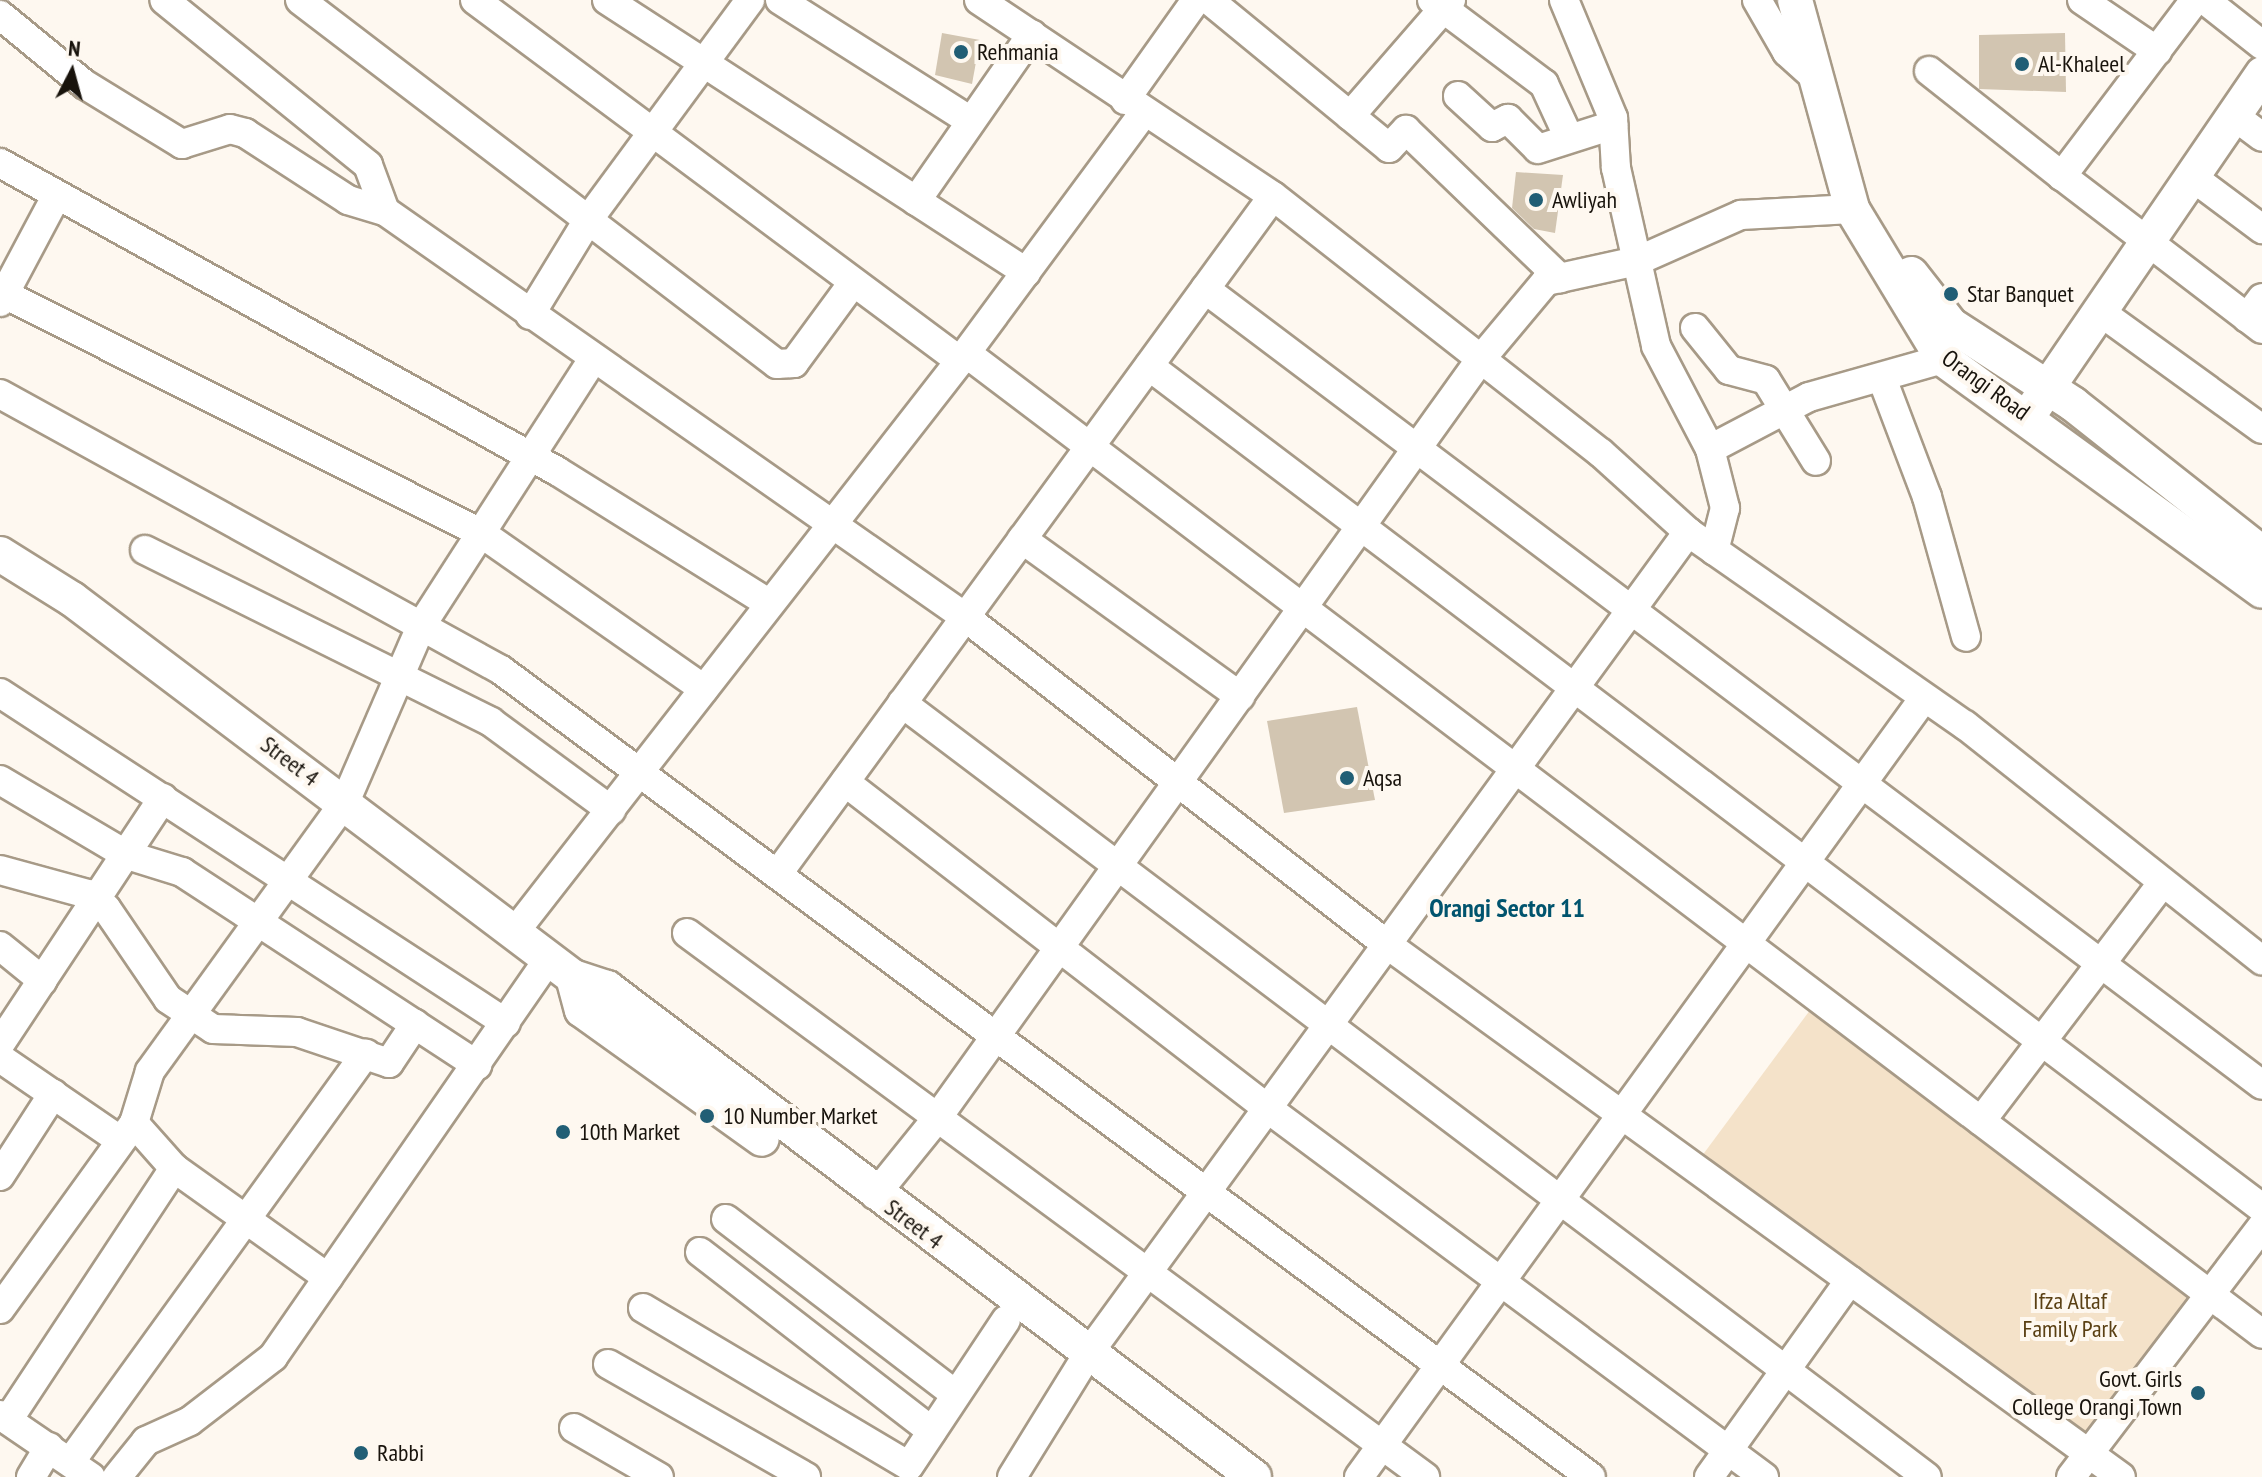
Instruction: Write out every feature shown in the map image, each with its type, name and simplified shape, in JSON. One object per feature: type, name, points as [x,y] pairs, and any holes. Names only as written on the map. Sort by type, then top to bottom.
[{"type":"main road","name":"Orangi Road","points":[[1795,0],[1852,209],[1943,359],[2049,404],[2262,553]]},
{"type":"main road","points":[[1819,0],[1875,204],[1915,283],[1951,325],[2049,404],[2099,311],[2262,74]]},
{"type":"main road","name":"Orangi Road","points":[[2049,404],[2262,591]]},
{"type":"main road","name":"Street 4","points":[[0,554],[345,802],[517,929],[561,968],[607,988],[875,1195],[1216,1477]]},
{"type":"main road","name":"Street 4","points":[[561,968],[582,1010],[1006,1320],[1082,1364],[1254,1477]]},
{"type":"street","points":[[164,0],[368,165],[385,211]]},
{"type":"street","points":[[300,0],[786,367],[852,284]]},
{"type":"street","points":[[475,0],[852,284],[1090,445],[2262,1334]]},
{"type":"street","points":[[607,0],[1026,272]]},
{"type":"street","points":[[530,315],[588,220],[655,136],[750,0]]},
{"type":"street","points":[[780,0],[971,121]]},
{"type":"street","points":[[979,0],[1134,107],[1273,196],[1601,453],[1688,532],[1924,698],[2262,960]]},
{"type":"street","points":[[1564,0],[1613,125],[1637,261],[1656,346],[1710,449],[1725,508],[1714,551]]},
{"type":"street","points":[[1757,0],[1787,52],[1817,79]]},
{"type":"street","points":[[2082,0],[2157,51]]},
{"type":"street","points":[[2062,176],[2195,0]]},
{"type":"street","points":[[2205,0],[2262,45]]},
{"type":"street","points":[[517,929],[643,772],[830,519],[963,357],[1026,272],[1134,107],[1193,2],[1389,148],[1406,130],[1560,278]]},
{"type":"street","points":[[1350,116],[1442,3],[1544,84],[1568,136]]},
{"type":"street","points":[[0,15],[84,84],[182,144],[230,129],[245,133],[348,200],[385,211],[530,315],[830,519],[965,617],[1177,786],[1385,943],[2121,1477]]},
{"type":"street","points":[[916,201],[1032,34]]},
{"type":"street","points":[[1929,71],[2062,176],[2257,315]]},
{"type":"street","points":[[1458,96],[1492,127],[1508,119],[1538,149],[1568,136],[1613,125]]},
{"type":"street","points":[[2233,115],[2262,137]]},
{"type":"street","points":[[0,163],[528,456],[768,603]]},
{"type":"street","points":[[2191,176],[2262,229]]},
{"type":"street","points":[[57,195],[12,253],[2,298],[481,533],[704,689]]},
{"type":"street","points":[[779,872],[1273,196]]},
{"type":"street","points":[[875,1195],[935,1121],[995,1031],[1177,786],[1480,360],[1546,281],[1637,261],[1741,215],[1852,209]]},
{"type":"street","points":[[1205,289],[2262,1085]]},
{"type":"street","points":[[2099,311],[2262,429]]},
{"type":"street","points":[[1695,328],[1729,370],[1766,380],[1789,412],[1816,461]]},
{"type":"street","points":[[0,1309],[126,1130],[150,1071],[263,925],[345,802],[421,626],[594,358]]},
{"type":"street","points":[[1710,449],[1789,412],[1809,397],[1883,381],[1943,359]]},
{"type":"street","points":[[1149,366],[1358,529],[1577,688],[2262,1208]]},
{"type":"street","points":[[1883,381],[1927,497],[1966,637]]},
{"type":"street","points":[[0,394],[501,670],[995,1031],[1203,1196],[1591,1477]]},
{"type":"street","points":[[1012,1477],[1082,1364],[1385,943],[1518,771],[1688,532]]},
{"type":"street","points":[[1022,539],[1240,696]]},
{"type":"street","points":[[145,550],[400,671],[491,722],[611,810]]},
{"type":"street","points":[[0,693],[506,1023]]},
{"type":"street","points":[[1359,1477],[1924,698]]},
{"type":"street","points":[[902,703],[1324,1028],[1927,1477]]},
{"type":"street","points":[[0,780],[127,855],[182,872],[477,1065]]},
{"type":"street","points":[[845,782],[1267,1108],[1764,1477]]},
{"type":"street","points":[[0,1044],[163,798]]},
{"type":"street","points":[[0,870],[97,901],[192,1019],[240,1036],[297,1032],[389,1063],[415,1024]]},
{"type":"street","points":[[1981,1121],[2162,883]]},
{"type":"street","points":[[687,933],[935,1121],[1425,1477]]},
{"type":"street","points":[[0,946],[43,981]]},
{"type":"street","points":[[117,1477],[146,1441],[190,1421],[273,1357],[506,1023],[561,968]]},
{"type":"street","points":[[31,1477],[70,1462],[366,1053]]},
{"type":"street","points":[[0,1058],[53,1094],[126,1130],[328,1278]]},
{"type":"street","points":[[0,1176],[53,1094]]},
{"type":"street","points":[[70,1462],[4,1417],[174,1168]]},
{"type":"street","points":[[726,1219],[955,1394]]},
{"type":"street","points":[[2071,1477],[2262,1226]]},
{"type":"street","points":[[700,1252],[932,1431]]},
{"type":"street","points":[[1709,1477],[1850,1280]]},
{"type":"street","points":[[643,1308],[909,1466],[1006,1320]]},
{"type":"street","points":[[608,1364],[770,1468],[806,1477]]},
{"type":"street","points":[[574,1428],[659,1477]]},
{"type":"green space","name":"Ifza Altaf Family Park","points":[[1819,998],[2210,1294],[2090,1452],[1693,1168]]},
{"type":"building","points":[[942,33],[980,40],[972,84],[935,75]]},
{"type":"building","name":"Al-Khaleel","points":[[2065,33],[2066,92],[1979,89],[1979,35]]},
{"type":"building","name":"Awliyah","points":[[1516,172],[1563,175],[1555,233],[1534,229],[1512,208]]},
{"type":"building","points":[[1357,707],[1375,800],[1284,813],[1267,721]]},
{"type":"place","name":"Rehmania","points":[[961,52]]},
{"type":"place","name":"Al-Khaleel","points":[[2022,64]]},
{"type":"place","name":"Awliyah","points":[[1536,200]]},
{"type":"place","name":"Star Banquet","points":[[1951,294]]},
{"type":"place","name":"Aqsa","points":[[1347,778]]},
{"type":"place","name":"10 Number Market","points":[[707,1116]]},
{"type":"place","name":"10th Market","points":[[563,1132]]},
{"type":"place","name":"Govt. Girls College Orangi Town","points":[[2198,1393]]},
{"type":"place","name":"Rabbi","points":[[361,1453]]},
{"type":"district","name":"Orangi Sector 11","points":[[1507,908]]}]
